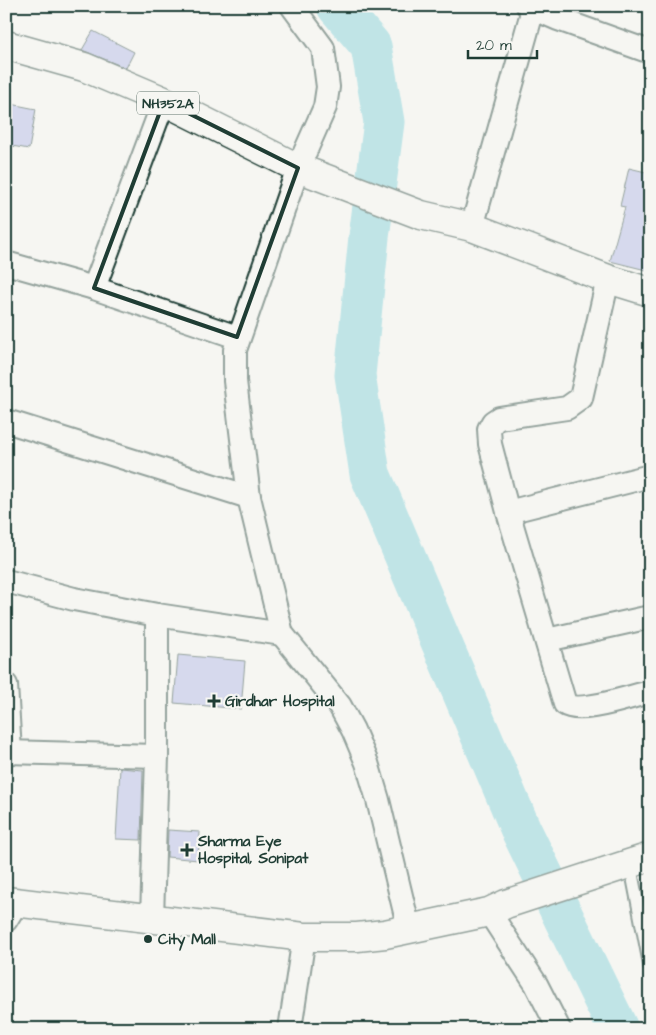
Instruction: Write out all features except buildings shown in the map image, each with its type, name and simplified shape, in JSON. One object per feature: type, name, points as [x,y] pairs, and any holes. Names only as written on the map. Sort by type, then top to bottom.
[{"type":"main road","name":"NH352A","points":[[6,45],[84,68],[164,100],[298,168],[421,215],[472,228],[608,279],[650,292]]},
{"type":"main road","points":[[10,908],[152,918],[304,937],[357,937],[409,929],[497,908],[640,860]]},
{"type":"street","points":[[292,6],[323,48],[328,87],[325,107],[298,168],[237,337],[234,363],[249,497],[282,634],[340,706],[367,763],[389,841],[409,929]]},
{"type":"street","points":[[472,228],[530,8],[558,13],[650,52]]},
{"type":"street","points":[[94,288],[164,100]]},
{"type":"street","points":[[6,263],[94,288],[237,337]]},
{"type":"street","points":[[608,279],[581,398],[567,408],[499,418],[493,422],[489,429],[490,444],[508,512],[565,704],[570,708],[586,707],[650,692]]},
{"type":"street","points":[[6,421],[249,497]]},
{"type":"street","points":[[508,512],[650,476]]},
{"type":"street","points":[[6,581],[74,598],[157,615],[282,634]]},
{"type":"street","points":[[152,918],[157,615]]},
{"type":"street","points":[[546,640],[650,617]]},
{"type":"street","points":[[6,685],[8,752],[156,756]]},
{"type":"street","points":[[497,908],[559,1029]]},
{"type":"street","points":[[290,1029],[304,937]]},
{"type":"lane","points":[[640,860],[650,967]]},
{"type":"highlighted area","points":[[164,101],[298,168],[237,337],[94,288]]},
{"type":"waterway","points":[[337,6],[371,46],[384,122],[369,237],[355,375],[370,474],[521,830],[618,1029]]},
{"type":"place","name":"Girdhar Hospital","points":[[214,701]]},
{"type":"place","name":"Sharma Eye Hospital, Sonipat","points":[[187,850]]},
{"type":"place","name":"City Mall","points":[[148,939]]}]
